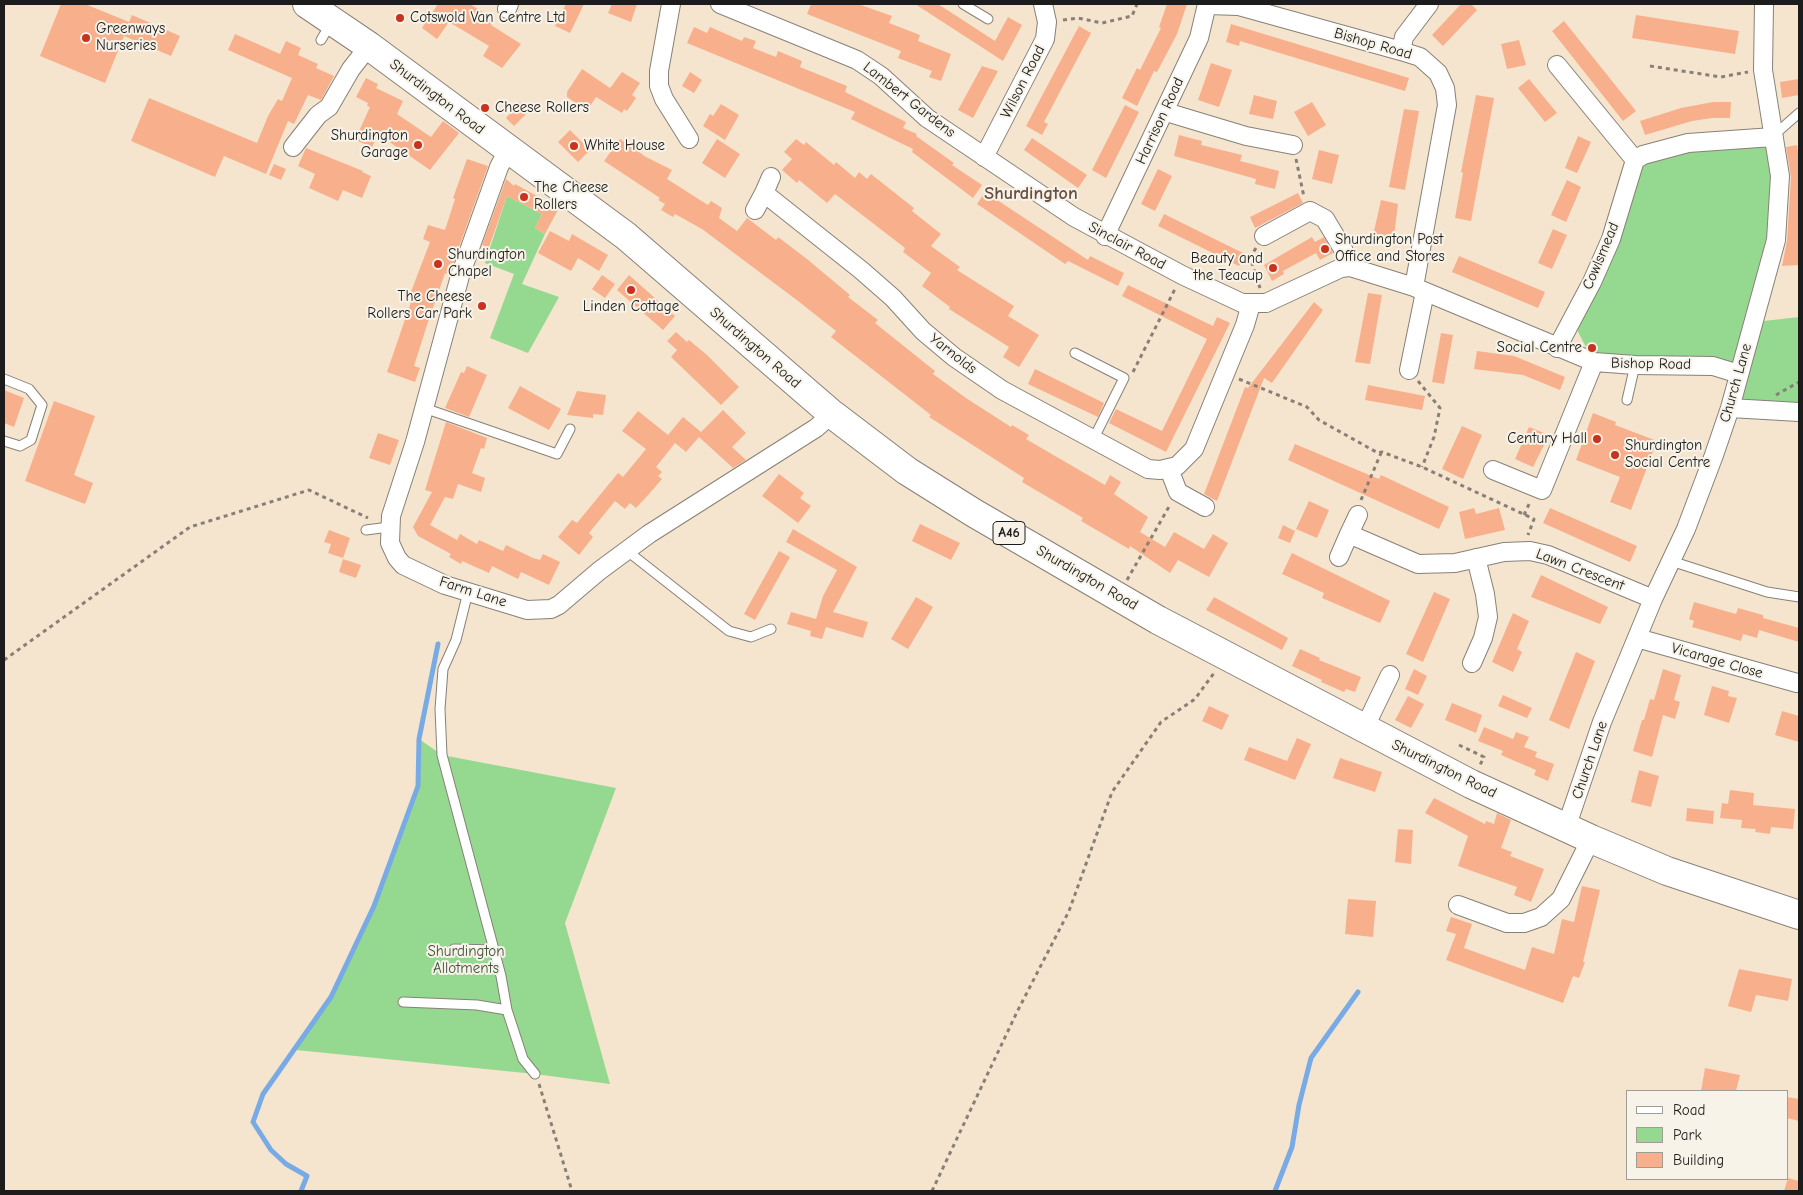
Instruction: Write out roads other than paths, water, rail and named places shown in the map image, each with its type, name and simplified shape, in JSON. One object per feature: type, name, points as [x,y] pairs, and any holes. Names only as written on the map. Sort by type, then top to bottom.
[{"type":"main road","name":"Shurdington Road","points":[[307,4],[326,31],[369,46],[626,236],[832,414],[907,471],[974,513],[1118,596],[1364,729],[1471,784],[1591,840],[1667,871],[1799,915]]},
{"type":"street","points":[[671,4],[658,71],[659,86],[664,99],[689,139]]},
{"type":"street","name":"Lambert Gardens","points":[[720,4],[857,60],[882,76],[927,118],[984,157]]},
{"type":"street","name":"Wilson Road","points":[[984,157],[1042,47],[1047,22],[1043,4]]},
{"type":"street","name":"Bishop Road","points":[[1207,4],[1239,6],[1420,57],[1433,67],[1442,80],[1447,96],[1409,370]]},
{"type":"street","name":"Harrison Road","points":[[1105,236],[1166,112],[1199,38],[1207,4]]},
{"type":"street","points":[[1401,51],[1404,37],[1429,4]]},
{"type":"street","name":"Church Lane","points":[[1566,828],[1602,722],[1636,638],[1686,529],[1730,408],[1776,240],[1780,176],[1772,137],[1763,70],[1764,4]]},
{"type":"street","points":[[293,147],[318,115],[329,107],[351,69],[369,46]]},
{"type":"street","points":[[1557,65],[1635,160],[1643,155],[1688,143],[1772,137]]},
{"type":"street","points":[[1166,112],[1246,136],[1293,145]]},
{"type":"street","name":"Farm Lane","points":[[508,150],[500,167],[424,408],[389,527],[392,551],[403,565],[446,585],[527,610],[551,609],[559,605],[626,550],[704,497],[816,428],[832,414]]},
{"type":"street","name":"Sinclair Road","points":[[984,157],[1105,236],[1242,303],[1266,301]]},
{"type":"street","name":"Cowlsmead","points":[[1557,348],[1592,282],[1611,239],[1635,160]]},
{"type":"street","name":"Yarnolds","points":[[754,210],[767,185],[893,298],[923,331],[954,357],[1002,390],[1092,441],[1148,469],[1169,469]]},
{"type":"street","points":[[1205,507],[1178,492],[1169,469],[1183,462],[1194,450],[1226,373],[1266,301],[1341,268],[1350,267],[1343,249],[1324,219],[1310,212],[1264,236]]},
{"type":"street","name":"Bishop Road","points":[[1350,267],[1420,289],[1594,362],[1635,366],[1713,366],[1739,374]]},
{"type":"street","points":[[1493,470],[1542,490],[1594,362]]},
{"type":"street","points":[[1730,408],[1799,412]]},
{"type":"street","points":[[1340,557],[1358,515]]},
{"type":"street","name":"Lawn Crescent","points":[[1350,534],[1418,564],[1441,564],[1504,552],[1530,551],[1548,555],[1653,599]]},
{"type":"street","points":[[1472,663],[1483,638],[1488,617],[1485,594],[1476,558]]},
{"type":"street","name":"Vicarage Close","points":[[1636,638],[1797,683]]},
{"type":"street","points":[[1364,729],[1390,675]]},
{"type":"street","points":[[1458,905],[1507,923],[1524,923],[1541,917],[1561,899],[1591,840]]},
{"type":"lane","points":[[963,4],[988,20]]},
{"type":"lane","points":[[1772,137],[1799,113]]},
{"type":"lane","points":[[1075,353],[1124,378],[1092,441]]},
{"type":"lane","points":[[1627,400],[1635,366]]},
{"type":"lane","points":[[4,379],[29,389],[42,405],[31,440],[20,446],[4,441]]},
{"type":"lane","points":[[424,408],[557,454],[570,428]]},
{"type":"lane","points":[[366,530],[389,527]]},
{"type":"lane","points":[[626,550],[729,631],[752,637],[771,628]]},
{"type":"lane","points":[[1671,561],[1767,592],[1799,597]]},
{"type":"lane","points":[[468,592],[456,640],[443,669],[440,709],[442,755],[494,950],[507,1010],[523,1059],[535,1074]]},
{"type":"lane","points":[[454,949],[494,950]]},
{"type":"lane","points":[[403,1002],[477,1005],[507,1010]]},
{"type":"waterway","points":[[301,1191],[307,1176],[286,1164],[271,1150],[253,1122],[263,1094],[331,997],[374,906],[418,786],[419,739],[438,644]]},
{"type":"waterway","points":[[1275,1191],[1292,1147],[1299,1105],[1311,1058],[1358,992]]},
{"type":"place","name":"Cotswold Van Centre Ltd","points":[[400,18]]},
{"type":"place","name":"Greenways Nurseries","points":[[86,38]]},
{"type":"place","name":"Cheese Rollers","points":[[485,108]]},
{"type":"place","name":"Shurdington Garage","points":[[418,145]]},
{"type":"place","name":"White House","points":[[574,146]]},
{"type":"place","name":"The Cheese Rollers","points":[[524,197]]},
{"type":"place","name":"Shurdington Post Office and Stores","points":[[1325,249]]},
{"type":"place","name":"Shurdington Chapel","points":[[438,264]]},
{"type":"place","name":"Beauty and the Teacup","points":[[1273,268]]},
{"type":"place","name":"Linden Cottage","points":[[631,290]]},
{"type":"place","name":"The Cheese Rollers Car Park","points":[[482,306]]},
{"type":"place","name":"Social Centre","points":[[1592,348]]},
{"type":"place","name":"Century Hall","points":[[1597,439]]},
{"type":"place","name":"Shurdington Social Centre","points":[[1615,455]]},
{"type":"district","name":"Shurdington","points":[[1031,194]]},
{"type":"park label","name":"Shurdington Allotments","points":[[466,960]]}]
